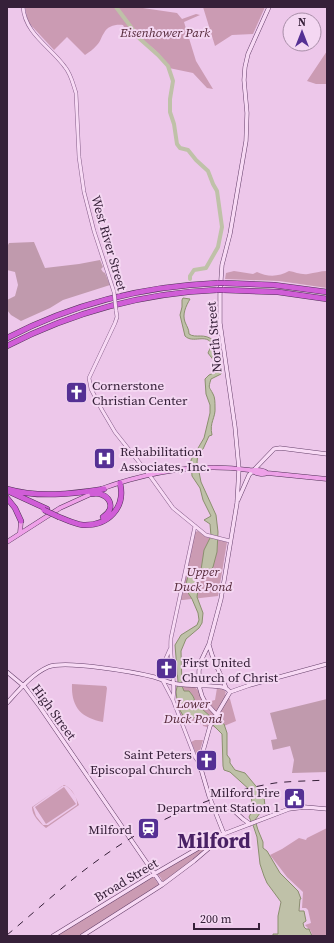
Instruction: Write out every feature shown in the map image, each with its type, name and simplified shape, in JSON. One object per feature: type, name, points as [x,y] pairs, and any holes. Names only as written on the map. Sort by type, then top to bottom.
[{"type":"highway","points":[[7,338],[58,315],[113,298],[167,287],[221,283],[274,285],[327,292]]},
{"type":"highway","points":[[7,346],[59,322],[107,307],[158,296],[220,290],[278,292],[327,299]]},
{"type":"highway","points":[[7,490],[21,496],[30,503],[75,523],[87,525],[95,524],[106,519],[116,510],[120,504],[122,493],[120,483]]},
{"type":"highway","points":[[7,494],[21,496],[33,494],[66,494],[104,489]]},
{"type":"highway","points":[[61,516],[87,522],[107,515],[110,510],[108,498],[101,494],[89,494]]},
{"type":"highway","points":[[7,498],[15,508],[21,521]]},
{"type":"main road","name":"North Street","points":[[216,716],[205,702],[199,686],[199,667],[209,644],[221,599],[237,503],[239,469],[235,427],[220,323],[219,304],[222,265],[230,234],[246,141],[247,113],[244,80],[245,67],[248,54],[269,7]]},
{"type":"main road","points":[[237,503],[245,481],[274,448],[327,454]]},
{"type":"main road","points":[[7,542],[60,508],[89,494],[120,483],[150,476],[198,469],[218,468],[253,471],[264,470],[267,472],[327,479]]},
{"type":"main road","points":[[20,534],[21,521]]},
{"type":"main road","name":"North Street","points":[[209,644],[211,653],[226,688]]},
{"type":"main road","points":[[82,936],[162,885],[212,846],[224,834],[200,764],[210,726],[230,692],[327,664]]},
{"type":"main road","points":[[7,703],[23,686],[45,669],[60,665],[118,670],[162,679],[176,684],[226,688],[230,692]]},
{"type":"main road","name":"High Street","points":[[7,672],[23,686],[40,707],[162,885]]},
{"type":"main road","points":[[214,807],[231,808],[243,819],[251,823]]},
{"type":"main road","name":"Broad Street","points":[[52,936],[209,841],[224,834],[290,809],[305,807],[327,809]]},
{"type":"main road","points":[[236,829],[243,824],[243,819]]},
{"type":"main road","points":[[209,841],[212,846]]},
{"type":"street","name":"West River Street","points":[[23,7],[25,19],[30,29],[65,66],[73,82],[76,93],[79,153],[84,192],[94,231],[114,292],[117,317],[89,378],[90,385],[110,426],[150,476],[173,508],[209,536],[230,541]]},
{"type":"street","points":[[173,700],[176,684],[170,649],[172,631],[195,526]]},
{"type":"street","points":[[170,649],[163,665],[162,679],[173,700],[195,758],[200,764]]},
{"type":"green space","name":"Eisenhower Park","points":[[25,7],[136,7],[177,13],[182,19],[196,14],[200,15],[184,22],[196,61],[213,89],[207,88],[193,73],[169,68],[155,50],[145,42],[129,35],[123,25],[109,27],[103,34],[98,44],[85,55],[67,37],[54,50],[28,22]]},
{"type":"green space","name":"Eisenhower Park","points":[[203,7],[265,7],[253,34],[232,35],[215,46]]},
{"type":"green space","points":[[327,51],[327,89],[326,84],[316,84],[307,81]]},
{"type":"green space","points":[[234,271],[253,274],[257,272],[273,276],[289,271],[305,274],[327,271],[327,288],[279,281],[225,279],[226,273]]},
{"type":"green space","name":"Upper Duck Pond","points":[[198,531],[206,537],[227,542],[218,596],[181,600],[195,532]]},
{"type":"green space","points":[[72,684],[106,686],[103,722],[89,718],[79,710],[73,699]]},
{"type":"green space","name":"Lower Duck Pond","points":[[177,686],[195,687],[201,696],[208,702],[215,700],[217,688],[224,690],[226,692],[225,694],[230,699],[236,721],[217,729],[209,724],[207,727],[203,726],[202,723],[185,725],[179,711],[176,691]]},
{"type":"green space","points":[[195,740],[203,740],[198,758],[191,742]]},
{"type":"green space","points":[[64,787],[76,804],[46,824],[35,807]]},
{"type":"green space","points":[[52,793],[33,807],[36,816],[43,825],[48,825],[77,805],[77,800],[79,805],[46,828],[39,822],[35,816],[32,807]]},
{"type":"green space","points":[[327,828],[327,936],[312,936],[311,931],[305,925],[311,923],[308,910],[306,908],[302,908],[303,892],[287,877],[270,855],[299,838],[306,840],[307,838]]},
{"type":"green space","points":[[208,844],[201,853],[164,881],[162,881],[157,874]]},
{"type":"green space","points":[[153,876],[159,885],[79,936],[55,936]]},
{"type":"shaded area","points":[[34,242],[45,268],[100,260],[103,267],[101,269],[105,273],[110,285],[63,300],[50,308],[21,321],[11,315],[7,310],[7,300],[15,296],[18,285],[15,272],[7,270],[7,247],[9,243]]},
{"type":"shaded area","points":[[183,298],[190,299],[184,313],[189,334],[194,336],[204,336],[214,341],[213,353],[220,362],[222,371],[221,374],[211,379],[210,382],[209,387],[215,398],[215,414],[211,427],[212,435],[209,436],[203,449],[198,454],[197,462],[201,482],[216,515],[218,532],[217,552],[213,567],[208,573],[200,578],[199,581],[197,597],[203,613],[202,623],[199,628],[186,639],[181,651],[182,686],[184,691],[189,691],[193,697],[193,706],[202,709],[211,717],[224,724],[227,733],[227,755],[230,759],[230,763],[235,770],[245,773],[264,797],[265,806],[255,820],[263,842],[263,848],[267,851],[280,873],[298,891],[301,899],[299,911],[304,911],[306,921],[303,923],[304,927],[309,929],[312,936],[273,936],[273,934],[278,934],[278,916],[281,902],[267,883],[260,864],[257,837],[249,817],[253,809],[251,796],[249,793],[251,791],[230,772],[224,770],[222,734],[213,725],[214,723],[198,716],[194,718],[184,717],[178,707],[176,692],[178,682],[175,645],[181,635],[197,625],[199,620],[198,613],[192,599],[185,588],[188,576],[198,573],[201,570],[204,550],[211,536],[210,524],[204,520],[211,516],[203,500],[200,488],[192,476],[191,460],[204,438],[210,413],[205,379],[209,375],[216,372],[218,366],[208,353],[212,344],[209,341],[206,339],[192,339],[185,336],[180,315]]},
{"type":"shaded area","points":[[327,699],[327,772],[292,773],[294,760],[290,746],[273,750],[271,740],[277,739],[270,713]]},
{"type":"waterway","points":[[116,7],[140,39],[168,66],[173,81],[170,99],[170,112],[174,124],[177,144],[180,148],[188,150],[208,171],[217,191],[222,227],[218,247],[206,268],[194,270],[190,276],[190,279]]},
{"type":"railway","points":[[7,935],[63,887],[98,860],[139,833],[183,811],[228,794],[275,783],[327,780]]},
{"type":"place","name":"Cornerstone Christian Center","points":[[77,392]]},
{"type":"place","name":"Rehabilitation Associates, Inc.","points":[[105,458]]},
{"type":"place","name":"First United Church of Christ","points":[[167,669]]},
{"type":"place","name":"Saint Peters Episcopal Church","points":[[207,761]]},
{"type":"place","name":"Milford Fire Department Station 1","points":[[295,799]]},
{"type":"place","name":"Milford","points":[[148,829]]},
{"type":"district","name":"Milford","points":[[214,840]]}]
